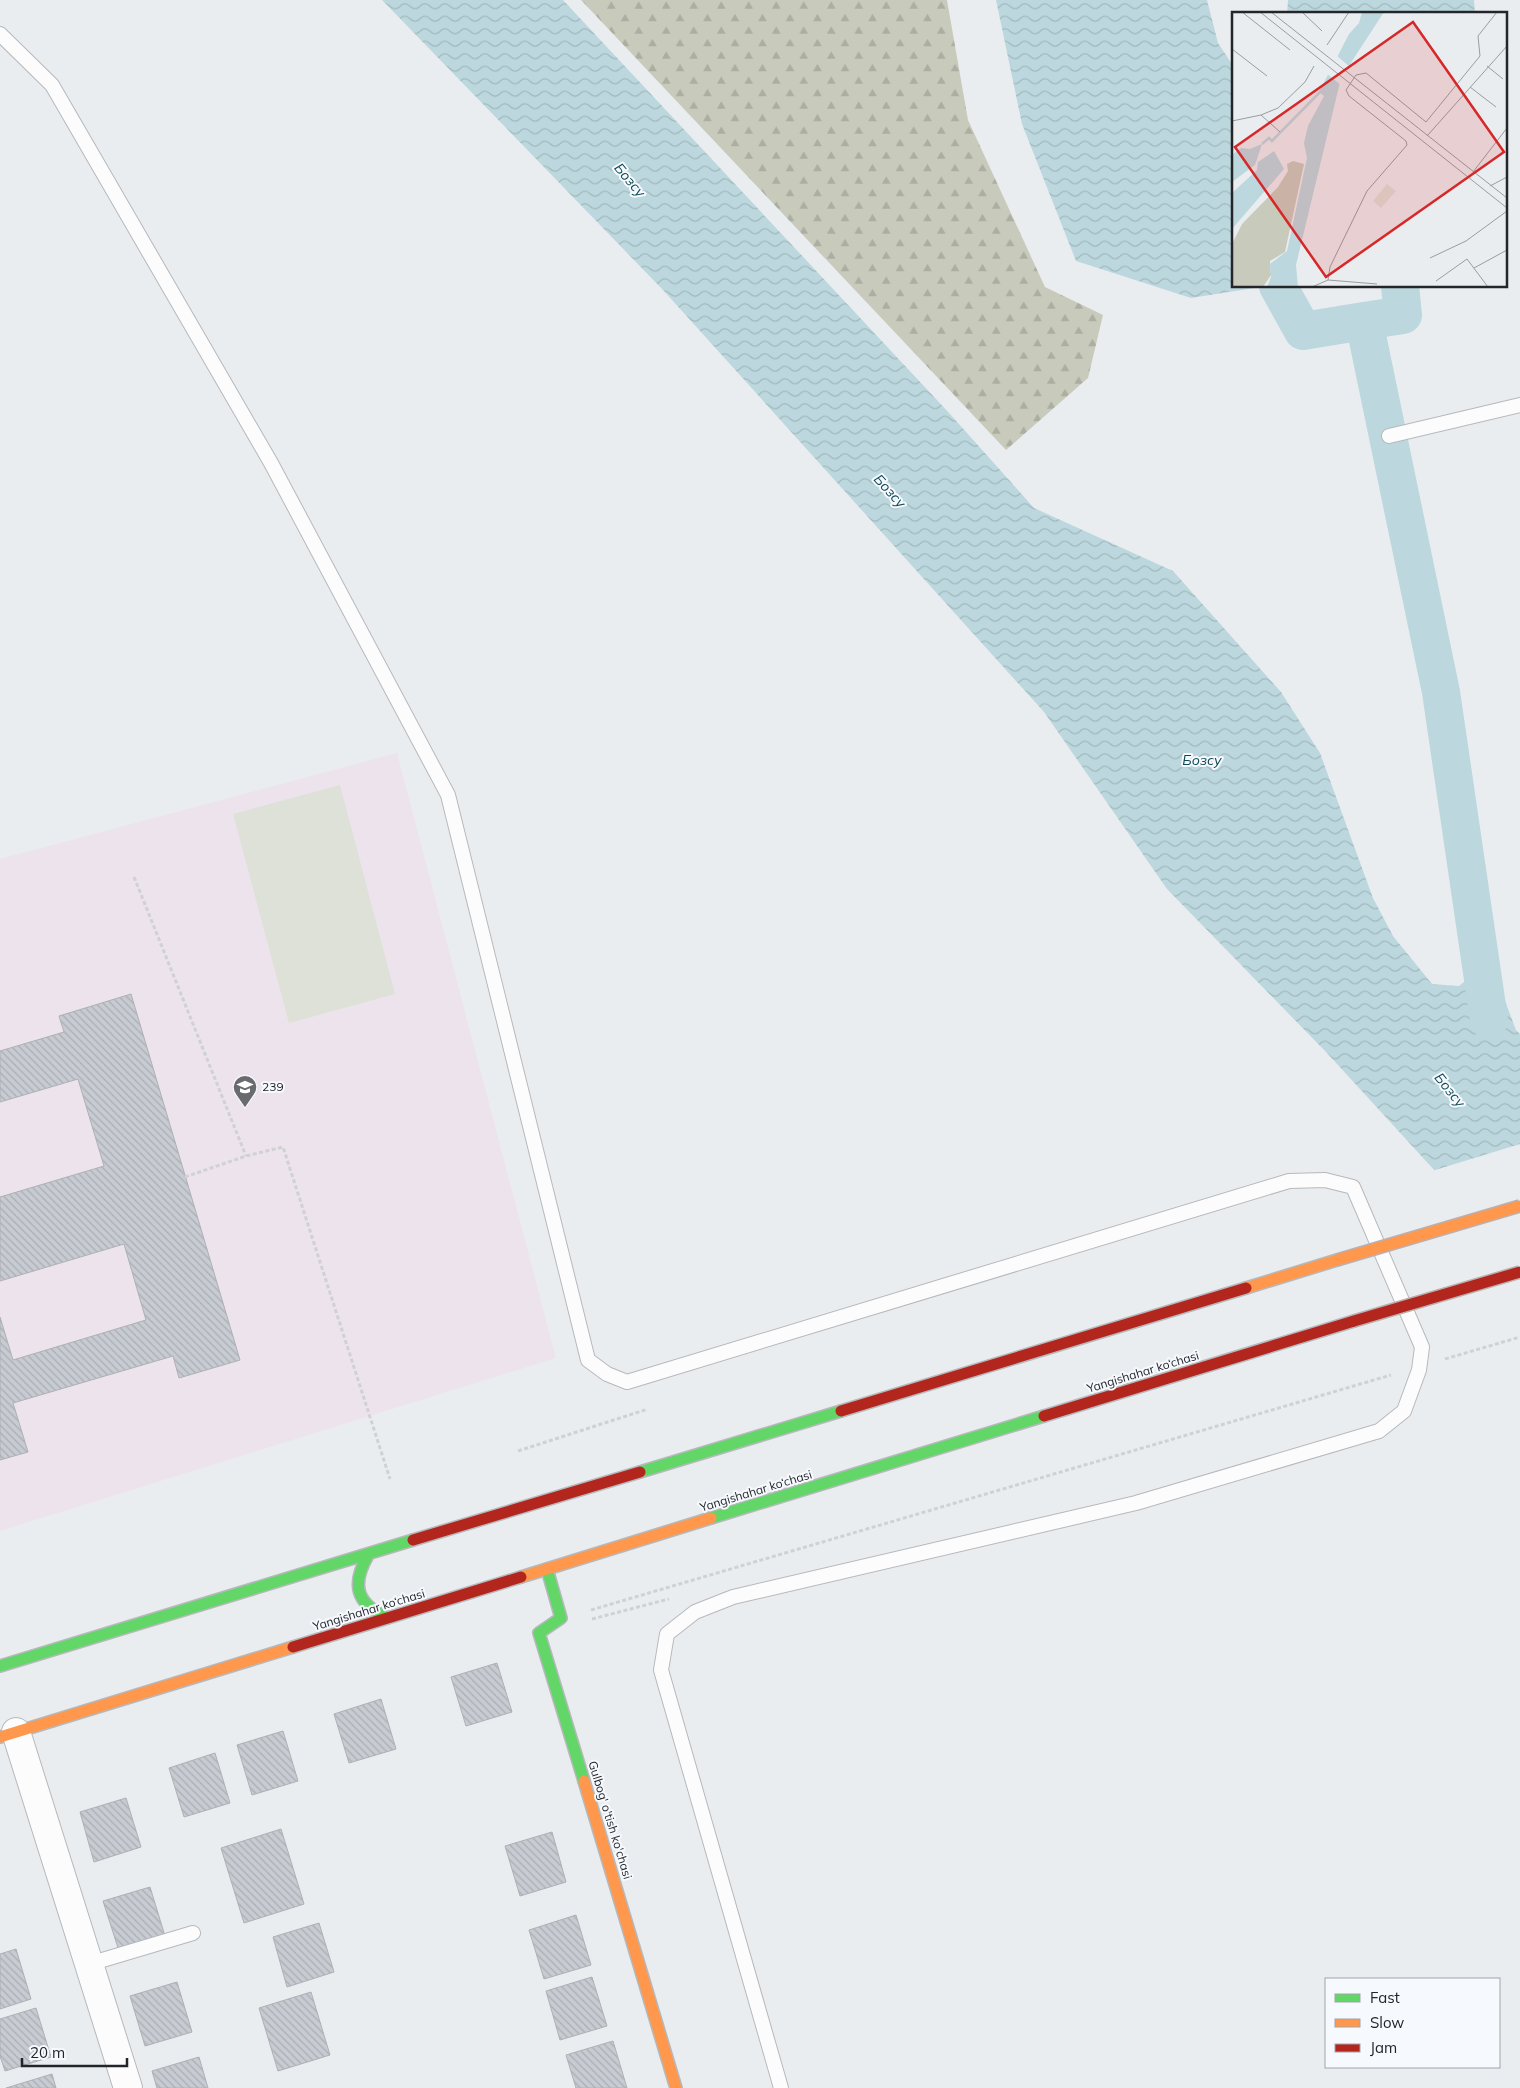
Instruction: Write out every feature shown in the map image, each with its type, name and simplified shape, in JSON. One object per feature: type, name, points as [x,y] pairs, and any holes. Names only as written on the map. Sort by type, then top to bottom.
[{"type":"main road","points":[[0,1666],[1336,1260],[1520,1206]]},
{"type":"main road","name":"Yangishahar ko‘chasi","points":[[8,1735],[1354,1321],[1520,1272]]},
{"type":"main road","points":[[368,1555],[358,1571],[358,1591],[368,1608],[376,1614],[387,1618]]},
{"type":"main road","points":[[547,1569],[561,1618]]},
{"type":"main road","name":"Gulbog' o'tish ko'chasi","points":[[561,1618],[540,1633],[676,2088]]},
{"type":"street","points":[[8,1735],[89,1964],[128,2088]]},
{"type":"lane","points":[[0,34],[52,85],[271,462],[448,795],[588,1360],[607,1374],[627,1382],[1290,1181],[1325,1180],[1353,1187],[1422,1347],[1419,1370],[1404,1411],[1379,1431],[1136,1502],[733,1597],[695,1612],[667,1634],[661,1670],[781,2088]]},
{"type":"lane","points":[[1389,436],[1520,405]]},
{"type":"lane","points":[[89,1964],[193,1933]]},
{"type":"path","points":[[134,877],[246,1156]]},
{"type":"path","points":[[185,1177],[246,1156],[283,1147],[390,1479]]},
{"type":"path","points":[[1443,1359],[1520,1337]]},
{"type":"path","points":[[561,1618],[1395,1374]]},
{"type":"path","points":[[518,1452],[648,1408]]},
{"type":"path","points":[[586,1621],[670,1599]]},
{"type":"shaded area","name":"239","points":[[397,753],[556,1358],[0,1531],[0,859]]},
{"type":"shaded area","points":[[340,785],[395,994],[289,1023],[233,814]]},
{"type":"green space","points":[[581,0],[947,0],[968,120],[1045,287],[1103,315],[1088,378],[1006,450]]},
{"type":"water","name":"Бозсу","points":[[382,0],[563,0],[950,414],[1034,508],[1173,571],[1281,692],[1320,753],[1373,898],[1393,936],[1432,984],[1459,986],[1490,961],[1516,1030],[1520,1034],[1520,1335],[1479,1219],[1326,1052],[1167,889],[1044,712],[663,290]]},
{"type":"water","points":[[996,0],[1207,0],[1218,43],[1232,64],[1232,288],[1254,288],[1191,298],[1076,261],[1022,124]]},
{"type":"water","points":[[1288,0],[1474,0],[1475,12],[1287,12]]},
{"type":"pier","points":[[1520,1144],[1520,1338],[1477,1220],[1432,1171]]},
{"type":"building","points":[[131,994],[240,1360],[179,1378],[173,1356],[13,1403],[28,1452],[0,1460],[0,1317],[13,1360],[146,1320],[124,1244],[0,1281],[0,1197],[104,1166],[78,1079],[0,1102],[0,1051],[64,1032],[59,1016]]},
{"type":"building","points":[[497,1663],[512,1712],[466,1726],[451,1677]]},
{"type":"building","points":[[381,1699],[396,1749],[349,1763],[334,1714]]},
{"type":"building","points":[[283,1731],[298,1781],[252,1795],[237,1745]]},
{"type":"building","points":[[215,1753],[230,1803],[184,1817],[169,1768]]},
{"type":"building","points":[[126,1798],[141,1847],[94,1862],[80,1812]]},
{"type":"building","points":[[281,1829],[304,1904],[244,1923],[221,1848]]},
{"type":"building","points":[[552,1832],[566,1882],[520,1896],[505,1846]]},
{"type":"building","points":[[150,1887],[165,1936],[119,1951],[103,1901]]},
{"type":"building","points":[[576,1915],[591,1965],[544,1979],[529,1930]]},
{"type":"building","points":[[319,1923],[334,1972],[287,1987],[273,1937]]},
{"type":"building","points":[[16,1949],[31,1999],[0,2009],[0,1954]]},
{"type":"building","points":[[592,1977],[607,2026],[560,2040],[546,1991]]},
{"type":"building","points":[[177,1982],[192,2032],[145,2046],[130,1996]]},
{"type":"building","points":[[311,1992],[330,2055],[278,2071],[259,2008]]},
{"type":"building","points":[[36,2008],[51,2057],[5,2071],[0,2056],[0,2019]]},
{"type":"building","points":[[613,2041],[627,2088],[576,2088],[566,2055]]},
{"type":"building","points":[[199,2057],[208,2088],[157,2088],[152,2071]]},
{"type":"building","points":[[52,2074],[56,2088],[6,2088]]},
{"type":"waterway","points":[[1279,288],[1303,331],[1364,321]]},
{"type":"waterway","points":[[1400,288],[1403,315],[1364,321],[1441,692],[1489,1020]]},
{"type":"traffic: fast","points":[[640,1472],[841,1411]]},
{"type":"traffic: fast","points":[[711,1518],[1044,1416]]},
{"type":"traffic: fast","points":[[0,1666],[413,1540]]},
{"type":"traffic: fast","points":[[368,1555],[359,1575],[358,1584],[360,1592],[369,1606],[387,1618]]},
{"type":"traffic: fast","points":[[547,1569],[561,1618],[539,1633],[584,1781]]},
{"type":"traffic: slow","points":[[1337,1260],[1520,1206]]},
{"type":"traffic: slow","points":[[1246,1288],[1337,1260]]},
{"type":"traffic: slow","points":[[521,1577],[711,1518]]},
{"type":"traffic: slow","points":[[0,1737],[293,1647]]},
{"type":"traffic: slow","points":[[584,1781],[676,2088]]},
{"type":"traffic: jam","points":[[1354,1321],[1520,1272]]},
{"type":"traffic: jam","points":[[841,1411],[1246,1288]]},
{"type":"traffic: jam","points":[[1044,1416],[1354,1321]]},
{"type":"traffic: jam","points":[[413,1540],[640,1472]]},
{"type":"traffic: jam","points":[[293,1647],[521,1577]]},
{"type":"place","name":"239","points":[[245,1108]]}]
